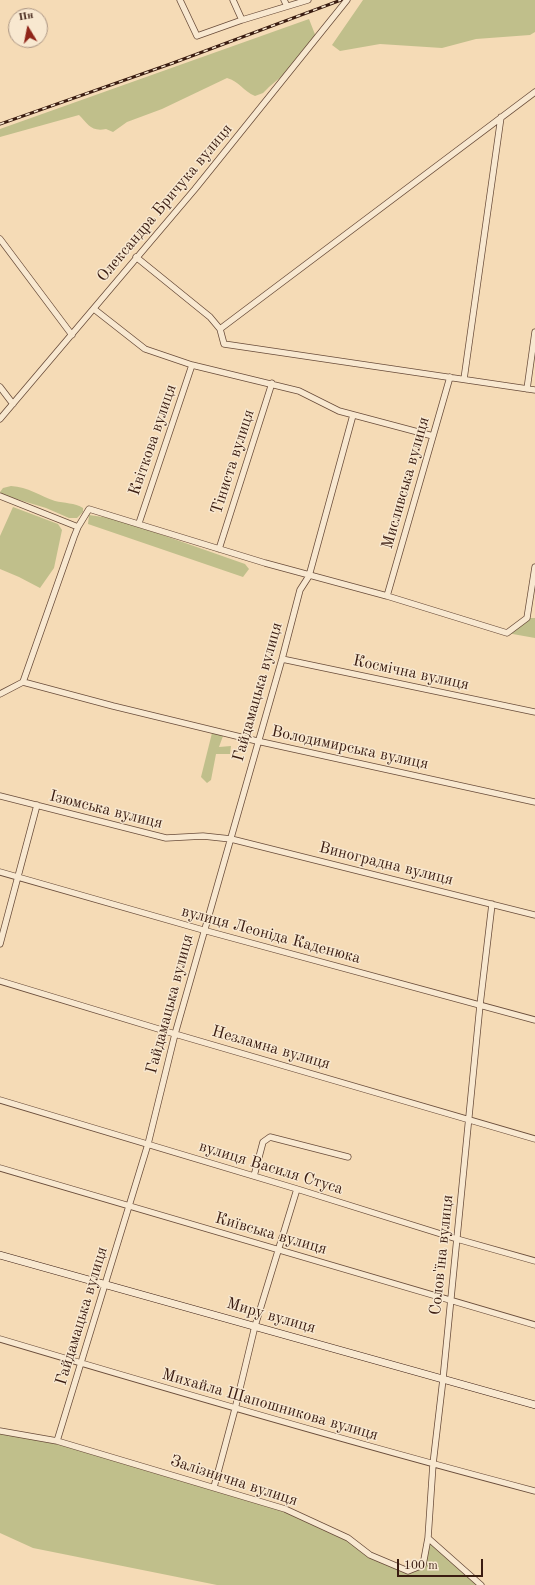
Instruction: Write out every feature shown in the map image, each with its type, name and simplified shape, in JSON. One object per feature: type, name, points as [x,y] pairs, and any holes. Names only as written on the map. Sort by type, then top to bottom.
[{"type":"main road","name":"Миру вулиця","points":[[0,1255],[106,1283],[535,1405]]},
{"type":"street","points":[[180,0],[197,36],[286,3],[308,0]]},
{"type":"street","points":[[233,0],[242,20]]},
{"type":"street","name":"Олександра Бричука вулиця","points":[[0,419],[195,189],[347,0]]},
{"type":"street","points":[[220,329],[535,92]]},
{"type":"street","points":[[464,379],[501,117]]},
{"type":"street","points":[[0,239],[72,335]]},
{"type":"street","points":[[136,257],[210,317],[220,329],[224,344],[535,390]]},
{"type":"street","points":[[94,309],[145,349],[192,365],[272,383],[299,391],[338,411],[433,436]]},
{"type":"street","points":[[527,389],[535,332]]},
{"type":"street","name":"Квіткова вулиця","points":[[139,523],[192,365]]},
{"type":"street","name":"Мисливська вулиця","points":[[387,596],[450,377]]},
{"type":"street","name":"Тіниста вулиця","points":[[220,548],[272,383]]},
{"type":"street","points":[[0,387],[13,404]]},
{"type":"street","name":"Гайдамацька вулиця","points":[[57,1441],[148,1144],[175,1034],[231,839],[257,741],[282,659],[300,590],[309,576],[354,416]]},
{"type":"street","points":[[0,496],[78,527]]},
{"type":"street","points":[[0,694],[23,682],[78,527],[89,509],[309,576],[387,596],[507,632],[527,618],[535,567]]},
{"type":"street","name":"Космічна вулиця","points":[[282,659],[535,712]]},
{"type":"street","name":"Володимирська вулиця","points":[[23,682],[257,741],[535,802]]},
{"type":"street","name":"Ізюмська вулиця","points":[[0,796],[166,838],[203,836],[231,839]]},
{"type":"street","points":[[0,944],[37,805]]},
{"type":"street","name":"Виноградна вулиця","points":[[231,839],[535,915]]},
{"type":"street","name":"вулиця Леоніда Каденюка","points":[[0,872],[204,930],[535,1020]]},
{"type":"street","name":"Солов'їна вулиця","points":[[428,1538],[433,1464],[451,1301],[480,1005],[492,904]]},
{"type":"street","name":"Незламна вулиця","points":[[0,981],[175,1034],[535,1138]]},
{"type":"street","name":"вулиця Василя Стуса","points":[[0,1100],[297,1189],[457,1239],[535,1261]]},
{"type":"street","points":[[254,1176],[263,1142],[270,1137],[348,1157]]},
{"type":"street","name":"Київська вулиця","points":[[0,1168],[535,1325]]},
{"type":"street","points":[[214,1487],[255,1326],[297,1189]]},
{"type":"street","name":"Михайла Шапошникова вулиця","points":[[0,1339],[235,1409],[535,1491]]},
{"type":"street","name":"Залізнична вулиця","points":[[0,1431],[57,1441],[285,1509],[348,1538],[370,1555],[408,1570],[423,1566],[428,1538]]},
{"type":"street","points":[[428,1538],[481,1585]]},
{"type":"shaded area","points":[[363,0],[535,0],[535,32],[530,35],[476,39],[442,48],[380,44],[340,51],[332,45]]},
{"type":"shaded area","points":[[309,19],[316,37],[289,70],[263,93],[255,96],[247,92],[235,81],[227,78],[162,109],[127,122],[113,132],[106,129],[101,130],[93,128],[79,115],[0,137],[0,129]]},
{"type":"shaded area","points":[[11,486],[28,490],[55,501],[77,505],[83,508],[83,512],[77,518],[69,518],[46,508],[3,495],[0,492],[3,488]]},
{"type":"shaded area","points":[[13,507],[58,524],[62,530],[54,568],[40,588],[0,569],[0,536]]},
{"type":"shaded area","points":[[89,515],[117,519],[245,564],[249,569],[243,577],[88,524]]},
{"type":"shaded area","points":[[527,618],[535,618],[535,638],[507,633]]},
{"type":"shaded area","points":[[212,733],[223,736],[219,747],[231,746],[230,754],[216,754],[211,780],[207,783],[201,777]]},
{"type":"shaded area","points":[[0,1431],[57,1441],[285,1509],[348,1538],[370,1555],[408,1571],[423,1565],[428,1538],[481,1585],[217,1585],[33,1548],[0,1533]]},
{"type":"railway","points":[[0,124],[173,63],[341,0]]}]
